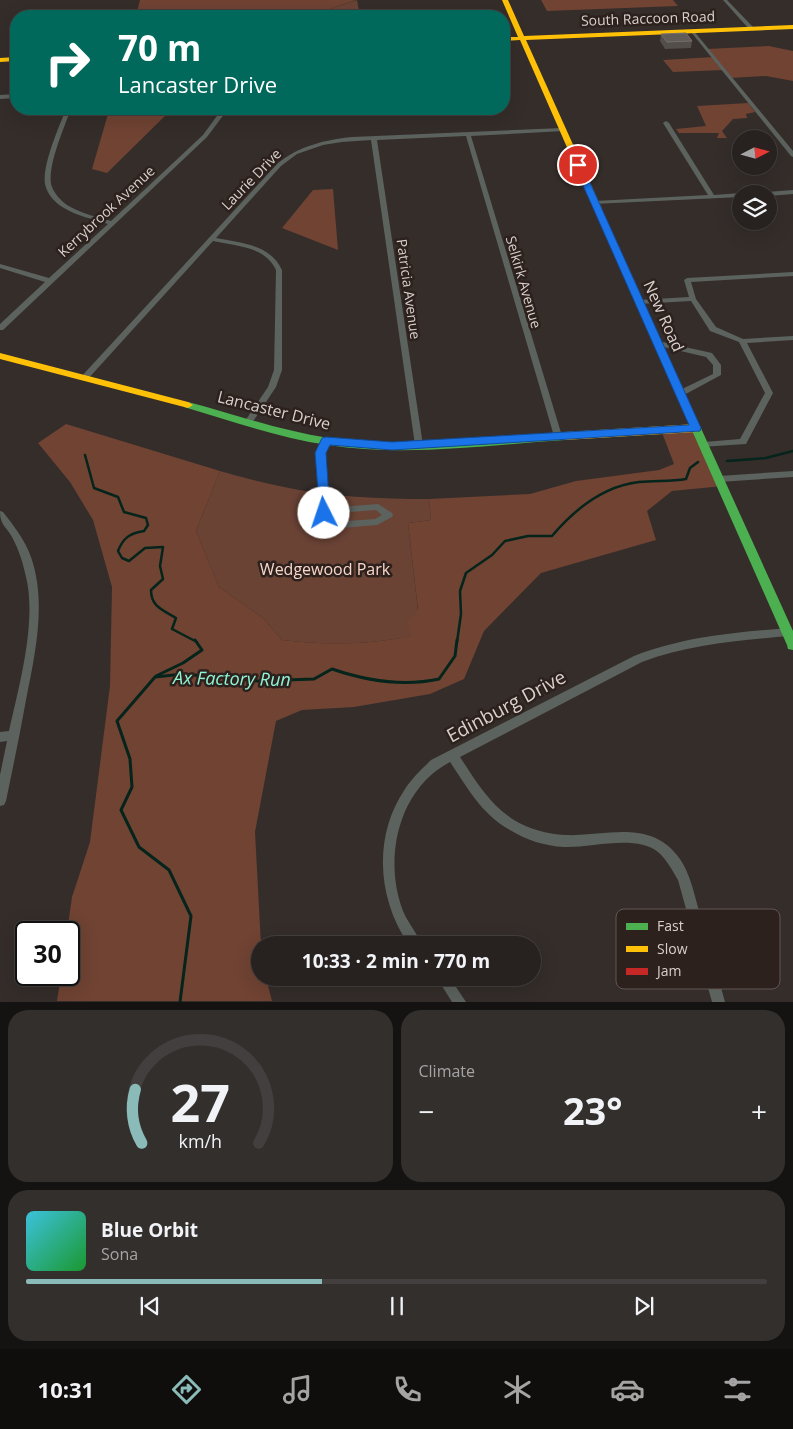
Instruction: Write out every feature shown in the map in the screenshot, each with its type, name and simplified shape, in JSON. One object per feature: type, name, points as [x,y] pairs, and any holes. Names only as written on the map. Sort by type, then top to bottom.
[{"type":"street","points":[[725,0],[751,28]]},
{"type":"street","name":"New Road","points":[[510,11],[793,645]]},
{"type":"street","name":"South Raccoon Road","points":[[510,39],[793,27]]},
{"type":"street","points":[[693,31],[793,154]]},
{"type":"street","points":[[66,115],[47,172],[50,191],[67,208],[86,216],[112,223]]},
{"type":"street","name":"Kerrybrook Avenue","points":[[0,328],[206,136],[221,115]]},
{"type":"street","points":[[666,123],[712,197]]},
{"type":"street","name":"Laurie Drive","points":[[84,378],[279,165],[290,156],[323,143],[374,138],[562,130]]},
{"type":"street","name":"Selkirk Avenue","points":[[468,134],[558,436]]},
{"type":"street","name":"Patricia Avenue","points":[[374,138],[419,445]]},
{"type":"street","points":[[777,193],[793,192]]},
{"type":"street","points":[[596,203],[732,196]]},
{"type":"street","points":[[211,239],[263,252],[273,259],[279,270],[278,370],[272,387],[249,421]]},
{"type":"street","points":[[0,266],[50,281]]},
{"type":"street","points":[[793,274],[687,280],[693,299],[713,329],[742,341],[793,338]]},
{"type":"street","points":[[639,302],[693,299]]},
{"type":"street","points":[[704,445],[743,442],[769,393],[742,341]]},
{"type":"street","points":[[658,343],[709,355],[717,365],[717,376],[680,393]]},
{"type":"street","name":"Lancaster Drive","points":[[0,356],[326,441],[369,446],[419,445],[696,428]]},
{"type":"street","points":[[323,504],[338,510],[378,508],[389,515],[377,522],[330,526],[324,513],[323,504],[321,453],[326,441]]},
{"type":"street","points":[[719,479],[793,474]]},
{"type":"street","points":[[0,514],[24,551],[33,584],[35,609],[33,642],[0,800]]},
{"type":"street","name":"Edinburg Drive","points":[[410,936],[405,929],[391,889],[388,854],[392,832],[404,800],[412,788],[435,764],[662,649],[699,640],[787,632]]},
{"type":"street","points":[[0,738],[13,736]]},
{"type":"street","points":[[453,756],[472,786],[492,810],[510,824],[532,834],[565,841],[633,837],[647,839],[667,851],[678,866],[692,909]]},
{"type":"street","points":[[449,986],[460,1002]]},
{"type":"street","points":[[715,989],[719,1002]]},
{"type":"green space","points":[[357,0],[359,10],[327,10]]},
{"type":"green space","name":"Wedgewood Park","points":[[220,471],[268,484],[320,493],[374,498],[429,499],[431,520],[408,523],[418,611],[412,636],[380,641],[347,643],[314,643],[282,640],[263,618],[219,587],[196,531]]},
{"type":"shaded area","points":[[140,0],[356,0],[327,10],[138,10]]},
{"type":"shaded area","points":[[541,0],[673,0],[678,6],[547,11]]},
{"type":"shaded area","points":[[769,46],[793,51],[793,81],[766,76],[730,78],[724,70],[673,72],[663,60],[714,57],[707,49]]},
{"type":"shaded area","points":[[748,103],[755,112],[746,114],[747,118],[733,119],[722,131],[727,138],[717,138],[719,133],[679,133],[676,129],[706,126],[697,106]]},
{"type":"shaded area","points":[[108,115],[166,115],[107,173],[92,169]]},
{"type":"shaded area","points":[[333,189],[338,250],[282,228],[313,190]]},
{"type":"shaded area","points":[[66,424],[220,471],[196,531],[219,587],[263,618],[282,640],[298,642],[363,643],[411,636],[408,621],[418,610],[408,523],[431,520],[429,499],[530,494],[576,481],[659,470],[674,464],[661,430],[696,428],[723,486],[672,491],[647,511],[656,540],[541,573],[484,631],[464,679],[430,694],[354,707],[302,710],[276,721],[255,832],[261,936],[251,936],[251,986],[268,986],[272,1001],[57,1001],[59,986],[80,986],[80,921],[69,921],[72,897],[90,842],[110,686],[112,587],[93,520],[70,482],[38,443]]},
{"type":"building","points":[[686,33],[692,41],[667,42],[661,34]]},
{"type":"waterway","name":"Ax Factory Run","points":[[727,461],[766,458],[793,451]]},
{"type":"waterway","points":[[85,455],[94,488],[118,497],[124,512],[146,518],[148,525],[144,531],[131,535],[122,543],[118,551],[122,558],[129,561],[145,548],[163,547],[160,566],[163,579],[151,590],[153,600],[155,604],[176,618],[172,629],[196,642]]},
{"type":"waterway","name":"Ax Factory Run","points":[[457,642],[461,614],[460,591],[466,573],[492,555],[505,541],[528,536],[552,536],[570,517],[602,494],[626,484],[686,479],[690,468],[698,462]]},
{"type":"waterway","name":"Ax Factory Run","points":[[180,1002],[191,916],[169,870],[139,847],[121,810],[132,787],[130,759],[117,721],[155,677],[183,674],[258,681],[314,679],[332,669],[358,677],[385,682],[425,681],[439,679],[455,656],[457,640]]},
{"type":"waterway","points":[[156,676],[183,663],[202,650],[196,642]]},
{"type":"traffic: fast","points":[[188,405],[308,438],[347,444],[374,446],[429,445],[565,436]]},
{"type":"traffic: fast","points":[[695,426],[793,645]]},
{"type":"traffic: slow","points":[[505,0],[509,10]]},
{"type":"traffic: slow","points":[[510,11],[598,209]]},
{"type":"traffic: slow","points":[[510,39],[793,27]]},
{"type":"traffic: slow","points":[[0,60],[10,59]]},
{"type":"traffic: slow","points":[[0,356],[188,405]]},
{"type":"traffic: slow","points":[[565,436],[696,428]]},
{"type":"traffic: jam","points":[[598,209],[695,426]]},
{"type":"route","points":[[324,513],[321,453],[326,441],[369,446],[392,446],[696,428],[578,165]]}]
